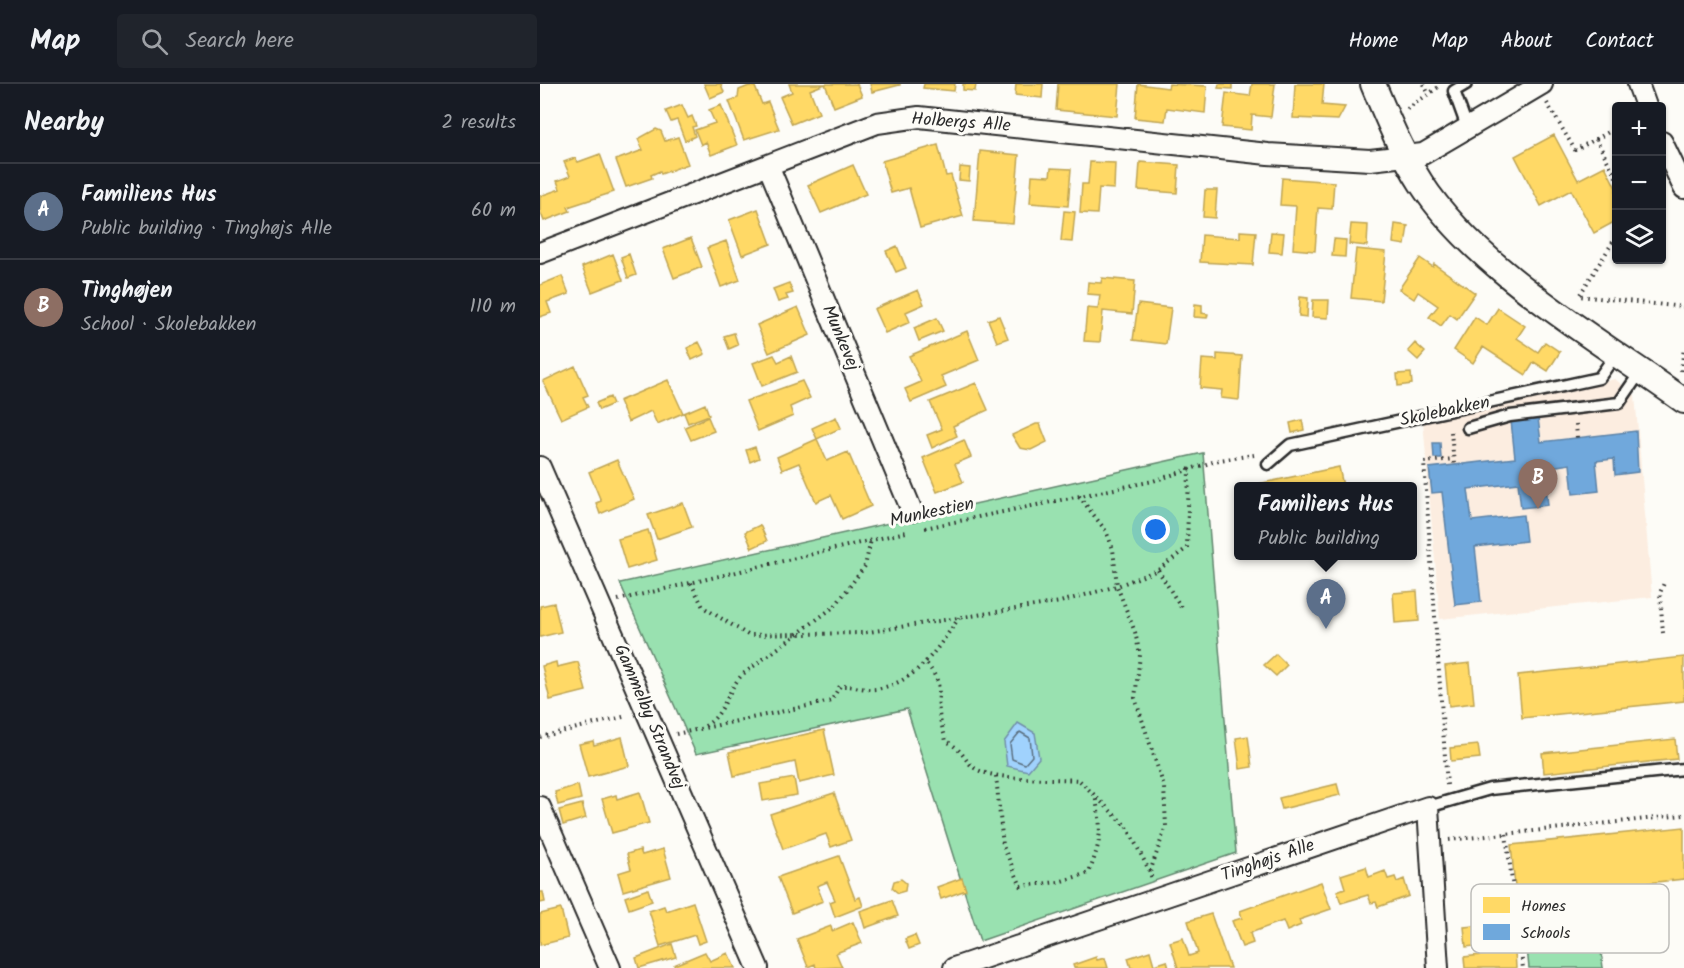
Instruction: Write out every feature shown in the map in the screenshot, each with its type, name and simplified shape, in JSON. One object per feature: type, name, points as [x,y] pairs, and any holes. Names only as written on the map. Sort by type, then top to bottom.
[{"type":"street","points":[[1373,84],[1405,155],[1440,210],[1496,267],[1684,401]]},
{"type":"street","points":[[1638,84],[1645,102]]},
{"type":"street","name":"Holbergs Alle","points":[[540,254],[877,123],[919,117],[1278,155],[1370,160],[1423,154],[1540,85]]},
{"type":"street","points":[[1666,150],[1684,188]]},
{"type":"street","name":"Munkevej","points":[[768,165],[912,511]]},
{"type":"street","name":"Gammelby Strandvej","points":[[540,467],[758,968]]},
{"type":"street","points":[[540,807],[610,968]]},
{"type":"street","points":[[1428,807],[1438,968]]},
{"type":"street","name":"Tinghøjs Alle","points":[[954,968],[1428,807]]},
{"type":"lane","points":[[1466,84],[1454,91],[1467,128]]},
{"type":"lane","name":"Skolebakken","points":[[1268,464],[1290,445],[1599,378],[1616,354]]},
{"type":"lane","points":[[1468,428],[1510,416],[1619,403],[1641,371]]},
{"type":"lane","points":[[1428,807],[1490,789],[1684,769]]},
{"type":"path","points":[[1424,84],[1428,93]]},
{"type":"path","points":[[1388,119],[1443,84]]},
{"type":"path","points":[[1540,85],[1575,150],[1612,131]]},
{"type":"path","points":[[1596,139],[1612,168]]},
{"type":"path","points":[[1612,243],[1579,296],[1684,307]]},
{"type":"path","points":[[1449,412],[1454,464]]},
{"type":"path","name":"Munkestien","points":[[600,605],[871,540],[1153,481],[1188,468],[1256,455],[1268,464]]},
{"type":"path","points":[[1448,800],[1424,462],[1454,459]]},
{"type":"path","points":[[691,583],[703,607],[748,635],[862,633],[1060,602],[1117,586],[1158,570],[1187,548],[1188,468]]},
{"type":"path","points":[[1079,496],[1106,531],[1113,549],[1117,586],[1135,632],[1140,655],[1135,698],[1158,762],[1164,787],[1166,826],[1150,872]]},
{"type":"path","points":[[702,728],[717,718],[725,705],[731,687],[737,681],[835,606],[865,566],[871,540]]},
{"type":"path","points":[[1158,570],[1182,609]]},
{"type":"path","points":[[1663,633],[1660,593],[1664,583]]},
{"type":"path","points":[[658,738],[831,700],[840,686],[856,685],[868,690],[882,688],[927,664],[959,618]]},
{"type":"path","points":[[927,664],[935,675],[941,690],[939,712],[946,741],[959,748],[975,769],[996,776],[1079,780],[1127,827],[1150,872],[1158,899]]},
{"type":"path","points":[[540,737],[646,711]]},
{"type":"path","points":[[996,776],[1003,846],[1021,886],[1058,882],[1089,873],[1101,840],[1095,795]]},
{"type":"path","points":[[1430,842],[1684,815]]},
{"type":"path","points":[[1506,834],[1512,884]]},
{"type":"path","points":[[1521,953],[1523,968]]},
{"type":"shaded area","points":[[1615,379],[1635,395],[1652,597],[1440,619],[1423,421]]},
{"type":"green space","points":[[1203,453],[1236,853],[980,941],[907,709],[696,754],[620,583]]},
{"type":"green space","points":[[1528,953],[1601,953],[1603,968],[1529,968]]},
{"type":"water","points":[[1018,723],[1035,733],[1039,758],[1028,771],[1007,766],[1004,742]]},
{"type":"building: Homes","points":[[704,84],[721,84],[724,92],[710,98]]},
{"type":"building: Homes","points":[[789,84],[825,84],[810,90],[819,113],[792,124],[780,97],[792,92]]},
{"type":"building: Homes","points":[[825,84],[857,84],[862,96],[834,107]]},
{"type":"building: Homes","points":[[870,84],[900,84],[900,85],[872,92]]},
{"type":"building: Homes","points":[[924,84],[955,84],[954,91],[923,88]]},
{"type":"building: Homes","points":[[963,84],[976,84],[975,91],[963,90]]},
{"type":"building: Homes","points":[[1016,84],[1043,84],[1042,98],[1015,95]]},
{"type":"building: Homes","points":[[1058,84],[1120,84],[1117,116],[1056,110]]},
{"type":"building: Homes","points":[[1138,84],[1168,88],[1169,84],[1207,86],[1205,113],[1167,108],[1165,121],[1135,118]]},
{"type":"building: Homes","points":[[1219,84],[1232,84],[1232,89],[1218,88]]},
{"type":"building: Homes","points":[[1252,84],[1275,84],[1271,117],[1252,115],[1251,130],[1222,127],[1226,93],[1250,96]]},
{"type":"building: Homes","points":[[1295,84],[1324,84],[1322,105],[1345,107],[1338,120],[1293,118]]},
{"type":"building: Homes","points":[[749,86],[755,87],[762,104],[768,102],[779,129],[744,140],[729,101],[738,98],[739,90]]},
{"type":"building: Homes","points":[[682,105],[688,118],[692,116],[696,126],[692,127],[695,136],[685,141],[677,120],[671,122],[666,111]]},
{"type":"building: Homes","points":[[721,105],[737,145],[711,155],[706,142],[701,145],[695,130],[715,123],[709,110]]},
{"type":"building: Homes","points":[[656,129],[661,131],[665,141],[678,137],[688,164],[661,174],[660,171],[651,175],[652,178],[626,187],[616,160],[643,150],[638,139]]},
{"type":"building: Homes","points":[[1554,135],[1578,180],[1605,166],[1612,180],[1612,223],[1594,233],[1571,190],[1541,206],[1515,156]]},
{"type":"building: Homes","points":[[938,145],[946,176],[951,175],[963,216],[920,228],[909,188],[891,193],[882,161]]},
{"type":"building: Homes","points":[[980,151],[1019,155],[1013,224],[974,221]]},
{"type":"building: Homes","points":[[600,154],[614,192],[568,207],[570,211],[544,221],[540,211],[540,196],[560,189],[557,181],[570,176],[564,162],[575,158],[578,162]]},
{"type":"building: Homes","points":[[1090,162],[1115,163],[1114,189],[1099,188],[1097,214],[1080,213],[1082,184],[1088,184]]},
{"type":"building: Homes","points":[[1140,162],[1179,165],[1177,193],[1138,190]]},
{"type":"building: Homes","points":[[853,165],[866,194],[821,213],[808,185]]},
{"type":"building: Homes","points":[[960,167],[970,168],[969,181],[959,180]]},
{"type":"building: Homes","points":[[1051,168],[1071,169],[1068,206],[1030,203],[1032,175],[1050,176]]},
{"type":"building: Homes","points":[[1282,178],[1334,182],[1332,209],[1318,208],[1315,251],[1293,249],[1296,206],[1280,205]]},
{"type":"building: Homes","points":[[1205,190],[1217,190],[1215,218],[1203,217]]},
{"type":"building: Homes","points":[[758,209],[771,244],[742,255],[729,220]]},
{"type":"building: Homes","points":[[1064,211],[1075,212],[1072,242],[1061,241]]},
{"type":"building: Homes","points":[[1351,224],[1368,225],[1367,246],[1349,244]]},
{"type":"building: Homes","points":[[1395,224],[1408,226],[1405,245],[1393,243]]},
{"type":"building: Homes","points":[[1240,231],[1256,232],[1253,265],[1200,262],[1202,235],[1240,238]]},
{"type":"building: Homes","points":[[1271,232],[1284,233],[1282,253],[1269,252]]},
{"type":"building: Homes","points":[[691,238],[702,267],[674,278],[663,249]]},
{"type":"building: Homes","points":[[1334,239],[1346,240],[1345,257],[1332,256]]},
{"type":"building: Homes","points":[[726,241],[740,280],[721,287],[707,248]]},
{"type":"building: Homes","points":[[897,246],[906,268],[896,272],[886,251]]},
{"type":"building: Homes","points":[[1356,249],[1386,252],[1381,301],[1351,298]]},
{"type":"building: Homes","points":[[613,254],[623,280],[592,292],[582,267]]},
{"type":"building: Homes","points":[[629,254],[636,275],[628,278],[621,257]]},
{"type":"building: Homes","points":[[1420,258],[1433,267],[1434,264],[1475,293],[1457,319],[1450,314],[1441,326],[1429,317],[1438,306],[1418,292],[1414,299],[1399,289]]},
{"type":"building: Homes","points":[[562,276],[569,294],[547,302],[551,313],[540,317],[540,285]]},
{"type":"building: Homes","points":[[1102,278],[1135,281],[1132,314],[1103,311],[1100,342],[1084,341],[1087,308],[1098,309],[1100,295],[1087,294],[1088,282],[1101,283]]},
{"type":"building: Homes","points":[[789,283],[793,293],[786,295],[788,299],[778,302],[773,289]]},
{"type":"building: Homes","points":[[918,290],[924,304],[906,312],[910,322],[885,333],[874,309]]},
{"type":"building: Homes","points":[[1300,297],[1308,298],[1307,317],[1299,316]]},
{"type":"building: Homes","points":[[1313,300],[1329,300],[1328,318],[1312,317]]},
{"type":"building: Homes","points":[[1138,304],[1171,308],[1166,344],[1133,340]]},
{"type":"building: Homes","points":[[1195,304],[1202,305],[1202,313],[1208,314],[1207,318],[1194,317]]},
{"type":"building: Homes","points":[[798,307],[810,335],[769,353],[757,325]]},
{"type":"building: Homes","points":[[1498,308],[1525,326],[1517,338],[1538,352],[1545,342],[1560,352],[1548,371],[1534,362],[1526,375],[1483,347],[1473,363],[1454,350],[1475,317],[1487,325]]},
{"type":"building: Homes","points":[[999,316],[1008,338],[997,342],[988,320]]},
{"type":"building: Homes","points":[[937,318],[943,331],[919,341],[914,328]]},
{"type":"building: Homes","points":[[967,331],[979,360],[941,376],[946,387],[911,402],[905,389],[921,382],[909,356]]},
{"type":"building: Homes","points":[[734,333],[738,345],[729,349],[724,336]]},
{"type":"building: Homes","points":[[699,342],[705,354],[692,360],[687,348]]},
{"type":"building: Homes","points":[[1415,343],[1425,352],[1418,360],[1408,351]]},
{"type":"building: Homes","points":[[1217,354],[1242,356],[1239,400],[1221,398],[1222,390],[1200,388],[1202,359],[1217,360]]},
{"type":"building: Homes","points":[[774,355],[778,362],[791,356],[797,372],[762,386],[753,363]]},
{"type":"building: Homes","points":[[575,366],[588,395],[583,397],[588,407],[561,419],[543,381]]},
{"type":"building: Homes","points":[[1411,373],[1412,384],[1398,386],[1397,374]]},
{"type":"building: Homes","points":[[668,380],[683,413],[657,424],[651,411],[628,422],[619,401]]},
{"type":"building: Homes","points":[[802,381],[810,398],[790,407],[793,416],[758,431],[746,401]]},
{"type":"building: Homes","points":[[976,383],[988,410],[953,426],[957,436],[932,448],[927,435],[942,429],[930,402]]},
{"type":"building: Homes","points":[[610,397],[613,404],[599,410],[596,403]]},
{"type":"building: Homes","points":[[705,404],[709,415],[688,423],[684,413]]},
{"type":"building: Homes","points":[[708,417],[714,431],[691,440],[685,427]]},
{"type":"building: Homes","points":[[836,417],[841,428],[817,439],[812,428]]},
{"type":"building: Homes","points":[[1302,420],[1304,430],[1292,433],[1290,423]]},
{"type":"building: Homes","points":[[1040,424],[1047,442],[1031,450],[1020,448],[1012,435]]},
{"type":"building: Homes","points":[[817,439],[827,461],[848,452],[871,506],[842,519],[831,495],[816,502],[799,463],[782,470],[777,457]]},
{"type":"building: Homes","points":[[964,440],[971,457],[955,464],[963,482],[937,492],[923,458]]},
{"type":"building: Homes","points":[[755,447],[759,458],[750,462],[746,450]]},
{"type":"building: Homes","points":[[617,460],[634,499],[600,514],[596,503],[601,501],[589,472]]},
{"type":"building: Homes","points":[[1339,467],[1342,482],[1267,482]]},
{"type":"building: Homes","points":[[683,503],[692,527],[657,539],[648,515]]},
{"type":"building: Homes","points":[[760,525],[767,541],[752,548],[745,532]]},
{"type":"building: Homes","points":[[648,530],[657,560],[627,569],[618,539]]},
{"type":"building: Homes","points":[[1417,591],[1419,621],[1395,623],[1393,593]]},
{"type":"building: Homes","points":[[554,603],[561,632],[540,637],[540,606]]},
{"type":"building: Homes","points":[[1276,654],[1287,665],[1276,676],[1264,665]]},
{"type":"building: Homes","points":[[1684,657],[1684,701],[1522,718],[1518,675]]},
{"type":"building: Homes","points":[[556,662],[557,667],[578,662],[586,691],[550,700],[542,666]]},
{"type":"building: Homes","points":[[1470,663],[1474,703],[1449,706],[1445,666]]},
{"type":"building: Homes","points":[[824,730],[834,775],[799,783],[795,762],[734,776],[729,752]]},
{"type":"building: Homes","points":[[1248,736],[1252,767],[1240,769],[1236,738]]},
{"type":"building: Homes","points":[[622,737],[629,766],[588,777],[579,744],[593,741],[594,745]]},
{"type":"building: Homes","points":[[1675,739],[1677,759],[1544,773],[1542,753]]},
{"type":"building: Homes","points":[[1478,745],[1480,758],[1451,761],[1450,748]]},
{"type":"building: Homes","points":[[794,778],[797,795],[763,801],[760,784]]},
{"type":"building: Homes","points":[[1337,784],[1340,795],[1282,809],[1279,798]]},
{"type":"building: Homes","points":[[578,785],[581,799],[558,805],[555,792]]},
{"type":"building: Homes","points":[[640,792],[649,823],[612,833],[602,799],[616,795],[617,799]]},
{"type":"building: Homes","points":[[834,793],[851,840],[831,847],[826,834],[783,849],[770,814]]},
{"type":"building: Homes","points":[[582,804],[586,818],[563,825],[559,810]]},
{"type":"building: Homes","points":[[1684,827],[1684,879],[1637,884],[1515,884],[1511,845]]},
{"type":"building: Homes","points":[[663,849],[671,877],[623,891],[618,873],[631,869],[627,854],[640,850],[642,855]]},
{"type":"building: Homes","points":[[839,856],[855,899],[860,897],[863,906],[835,917],[830,902],[835,900],[827,882],[817,886],[823,901],[792,913],[778,877]]},
{"type":"building: Homes","points":[[1366,867],[1369,877],[1385,871],[1388,879],[1395,877],[1397,882],[1404,879],[1409,896],[1378,907],[1376,902],[1371,903],[1368,895],[1341,903],[1337,891],[1345,888],[1341,875]]},
{"type":"building: Homes","points":[[962,878],[966,890],[941,899],[937,887]]},
{"type":"building: Homes","points":[[901,879],[906,883],[905,891],[898,893],[892,888],[894,881]]},
{"type":"building: Homes","points":[[1321,882],[1331,909],[1299,920],[1301,925],[1287,931],[1283,921],[1250,933],[1253,943],[1242,947],[1232,921],[1242,918],[1240,911]]},
{"type":"building: Homes","points":[[648,889],[652,901],[629,909],[625,897]]},
{"type":"building: Homes","points":[[540,892],[543,892],[545,902],[540,903]]},
{"type":"building: Homes","points":[[892,900],[898,916],[865,928],[860,911]]},
{"type":"building: Homes","points":[[693,902],[706,941],[698,944],[695,935],[660,946],[649,911],[664,906],[666,911]]},
{"type":"building: Homes","points":[[561,909],[568,938],[540,945],[540,914]]},
{"type":"building: Homes","points":[[1211,914],[1230,968],[1178,968],[1170,942],[1183,938],[1189,956],[1198,953],[1188,921]]},
{"type":"building: Homes","points":[[853,922],[862,943],[836,953],[842,967],[816,968],[815,964],[808,967],[797,939],[831,926],[832,931]]},
{"type":"building: Homes","points":[[1471,926],[1471,946],[1466,947],[1464,927]]},
{"type":"building: Homes","points":[[915,935],[919,945],[909,949],[905,939]]},
{"type":"building: Homes","points":[[672,944],[676,957],[639,968],[636,958]]},
{"type":"building: Homes","points":[[1150,951],[1154,965],[1167,961],[1169,968],[1131,968],[1128,958]]},
{"type":"building: Homes","points":[[705,952],[710,961],[728,953],[735,968],[675,968],[674,965]]},
{"type":"building: Homes","points":[[1515,953],[1516,968],[1465,968],[1464,957]]},
{"type":"building: Homes","points":[[1096,957],[1097,960],[1105,958],[1108,968],[1074,968],[1073,965]]},
{"type":"building: Schools","points":[[1538,418],[1541,442],[1636,431],[1638,472],[1615,475],[1614,459],[1596,461],[1599,491],[1573,494],[1570,464],[1544,468],[1548,505],[1521,508],[1518,483],[1468,489],[1472,521],[1523,515],[1526,541],[1475,547],[1481,602],[1455,605],[1442,492],[1432,493],[1429,468],[1515,458],[1511,421]]},
{"type":"building: Schools","points":[[1433,443],[1440,443],[1441,458],[1434,458]]},
{"type":"place","name":"Tinghøjen","points":[[1538,509]]},
{"type":"place","name":"Familiens Hus","points":[[1326,629]]}]
